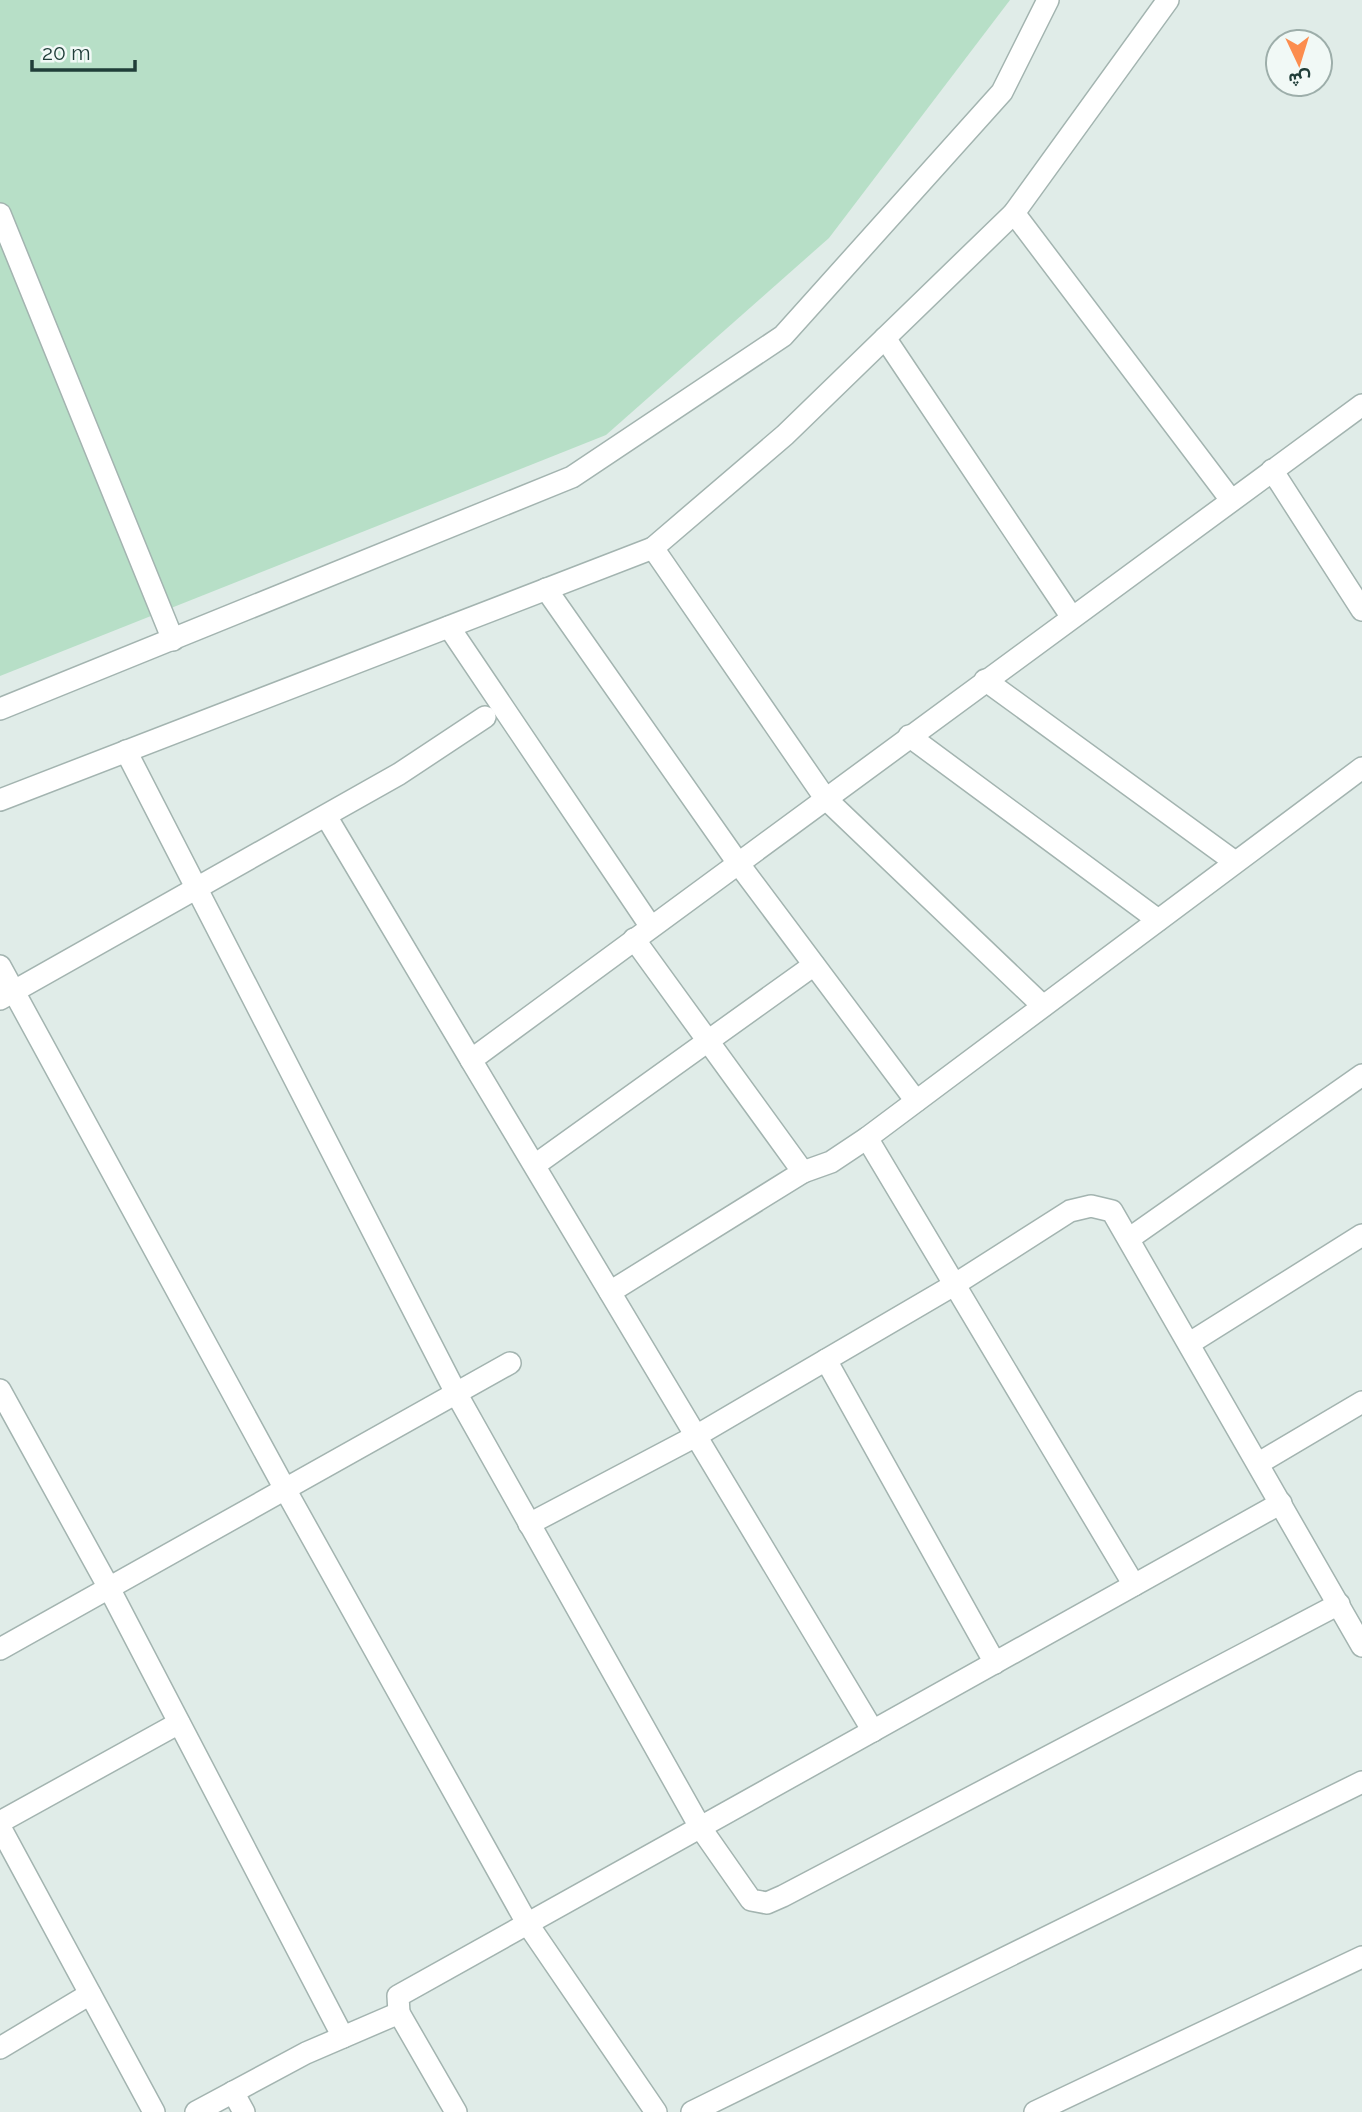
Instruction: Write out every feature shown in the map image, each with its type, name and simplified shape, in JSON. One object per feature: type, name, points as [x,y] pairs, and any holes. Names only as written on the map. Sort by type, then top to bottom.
[{"type":"street","points":[[0,709],[572,478],[783,336],[1002,92],[1048,0]]},
{"type":"street","points":[[0,800],[653,548],[785,435],[1014,213],[1168,0]]},
{"type":"street","points":[[1014,213],[1231,500]]},
{"type":"street","points":[[0,214],[173,640]]},
{"type":"street","points":[[885,338],[1071,617]]},
{"type":"street","points":[[471,1060],[1362,405]]},
{"type":"street","points":[[1272,470],[1362,610]]},
{"type":"street","points":[[653,548],[825,799],[1043,1006]]},
{"type":"street","points":[[546,589],[738,863],[916,1101]]},
{"type":"street","points":[[449,627],[643,933],[708,1041],[803,1172]]},
{"type":"street","points":[[985,680],[1235,862]]},
{"type":"street","points":[[7,995],[399,774],[485,717]]},
{"type":"street","points":[[909,736],[1158,920]]},
{"type":"street","points":[[126,751],[456,1394],[700,1827],[751,1900],[766,1903],[1339,1604]]},
{"type":"street","points":[[610,1292],[803,1172],[831,1162],[867,1138],[1362,768]]},
{"type":"street","points":[[326,816],[873,1731]]},
{"type":"street","points":[[535,1165],[814,965]]},
{"type":"street","points":[[0,966],[7,995],[527,1923],[656,2112]]},
{"type":"street","points":[[1130,1238],[1362,1075]]},
{"type":"street","points":[[867,1138],[1134,1585]]},
{"type":"street","points":[[529,1524],[696,1436],[954,1285],[1070,1211],[1091,1206],[1112,1211],[1130,1238],[1362,1646]]},
{"type":"street","points":[[1190,1343],[1362,1235]]},
{"type":"street","points":[[826,1360],[995,1663]]},
{"type":"street","points":[[0,1649],[510,1363]]},
{"type":"street","points":[[0,1390],[109,1588],[343,2037]]},
{"type":"street","points":[[1259,1463],[1362,1402]]},
{"type":"street","points":[[456,2112],[399,2014],[398,1996],[1281,1503]]},
{"type":"street","points":[[154,2112],[0,1824],[179,1723]]},
{"type":"street","points":[[692,2112],[1362,1782]]},
{"type":"street","points":[[1035,2112],[1362,1957]]},
{"type":"street","points":[[0,2048],[90,1994]]},
{"type":"street","points":[[196,2112],[343,2037],[399,2014]]},
{"type":"street","points":[[233,2092],[244,2112]]},
{"type":"green space","points":[[0,0],[1010,0],[829,238],[606,435],[0,676]]}]
